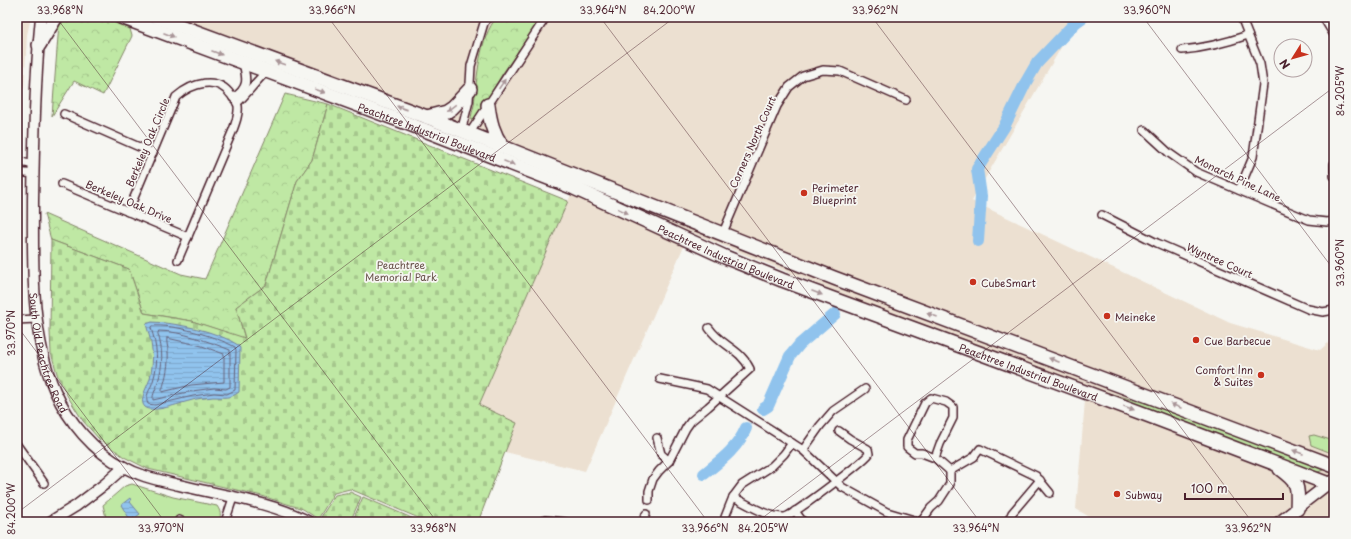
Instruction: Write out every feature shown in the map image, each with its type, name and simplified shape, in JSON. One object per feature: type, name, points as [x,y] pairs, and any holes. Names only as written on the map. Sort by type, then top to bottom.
[{"type":"highway","points":[[39,45],[56,17]]},
{"type":"highway","name":"Peachtree Industrial Boulevard","points":[[121,17],[404,122],[574,188],[782,280],[1273,463],[1332,483]]},
{"type":"highway","name":"Peachtree Industrial Boulevard","points":[[156,17],[427,117],[848,284],[1334,466]]},
{"type":"highway","points":[[427,117],[446,112],[452,108],[470,89]]},
{"type":"highway","points":[[488,105],[490,122],[495,136],[502,146]]},
{"type":"highway","points":[[1273,463],[1295,482],[1298,489],[1297,509]]},
{"type":"street","name":"South Old Peachtree Road","points":[[41,17],[34,169],[33,247],[36,319],[46,366],[55,391],[67,414],[82,433],[101,451],[124,467],[147,477],[266,505],[300,517],[309,522]]},
{"type":"street","points":[[463,124],[469,101],[471,66],[484,22],[488,17]]},
{"type":"street","points":[[473,128],[546,17]]},
{"type":"street","points":[[1238,190],[1253,157],[1263,84],[1260,64],[1241,17]]},
{"type":"street","points":[[1323,17],[1334,35]]},
{"type":"street","points":[[1182,50],[1198,49],[1222,44],[1248,35]]},
{"type":"street","points":[[178,260],[233,130],[238,115],[235,100],[245,95],[248,85],[243,63]]},
{"type":"street","name":"Corners North Court","points":[[722,235],[777,106],[789,87],[803,76],[823,70],[840,71],[906,100]]},
{"type":"street","points":[[248,85],[266,72]]},
{"type":"street","name":"Berkeley Oak Circle","points":[[128,212],[176,97],[182,92],[198,84],[212,83],[227,89],[235,100]]},
{"type":"street","points":[[64,114],[152,153]]},
{"type":"street","name":"Monarch Pine Lane","points":[[1144,130],[1169,153],[1196,172],[1308,220],[1327,222],[1334,221]]},
{"type":"street","points":[[17,161],[34,169]]},
{"type":"street","points":[[1334,164],[1334,176]]},
{"type":"street","points":[[17,172],[34,169]]},
{"type":"street","name":"Berkeley Oak Drive","points":[[62,184],[188,237]]},
{"type":"street","name":"Wyntree Court","points":[[1102,215],[1157,243],[1308,309],[1323,312],[1334,310]]},
{"type":"street","points":[[17,320],[36,319]]},
{"type":"street","points":[[649,500],[649,491],[653,479],[669,461],[683,432],[691,421],[750,368],[747,362],[734,349],[715,338],[708,328]]},
{"type":"street","points":[[660,379],[707,389],[803,450],[842,486],[887,512],[921,522],[931,508],[939,501],[950,484],[950,472],[935,458],[922,453],[915,453],[907,447],[906,440],[925,403],[931,398],[946,402],[953,408],[953,418],[935,458]]},
{"type":"street","points":[[803,450],[833,411],[865,389]]},
{"type":"street","points":[[733,497],[773,517],[786,517],[837,482],[869,454],[868,449],[839,431]]},
{"type":"street","points":[[657,438],[661,454],[669,461]]},
{"type":"street","points":[[725,517],[733,497],[742,486],[772,466],[792,443]]},
{"type":"street","points":[[17,445],[44,483]]},
{"type":"street","points":[[950,472],[974,457],[980,449],[1036,476],[1050,492]]},
{"type":"street","points":[[50,522],[76,506],[105,484],[124,467]]},
{"type":"street","points":[[1008,522],[1012,513],[1040,480]]},
{"type":"street","points":[[1279,522],[1332,483]]},
{"type":"street","points":[[225,522],[233,498]]},
{"type":"street","points":[[795,511],[803,522]]},
{"type":"street","points":[[643,522],[646,514]]},
{"type":"street","points":[[545,520],[565,522]]},
{"type":"shaded area","points":[[17,17],[31,17],[27,35],[24,89],[17,86]]},
{"type":"shaded area","points":[[141,17],[1068,17],[1077,20],[972,201],[1230,323],[1320,350],[1334,338],[1334,522],[1098,522],[1076,509],[1086,388],[892,315],[690,232],[585,471],[505,452],[517,423],[479,405],[580,174],[555,161],[464,134]]},
{"type":"green space","points":[[64,17],[100,17],[130,29],[132,36],[103,95],[74,81],[52,116],[59,23]]},
{"type":"green space","points":[[497,17],[528,17],[534,23],[535,27],[503,73],[473,121],[471,118],[480,59],[486,36]]},
{"type":"green space","points":[[285,94],[328,104],[312,160],[297,181],[266,285],[236,307],[245,339],[192,321],[144,313],[129,269],[51,240],[44,214],[181,274],[205,279]]},
{"type":"green space","name":"Peachtree Memorial Park","points":[[328,104],[568,201],[479,405],[517,423],[478,522],[428,522],[350,489],[334,493],[318,519],[303,509],[262,496],[148,469],[124,457],[99,439],[83,421],[58,377],[51,353],[51,240],[129,269],[144,313],[192,321],[245,338],[236,307],[266,285],[297,181],[312,160]]},
{"type":"green space","points":[[1097,390],[1178,412],[1322,466],[1323,470],[1316,473]]},
{"type":"green space","points":[[1314,435],[1334,441],[1334,454],[1311,445],[1309,436]]},
{"type":"green space","points":[[132,484],[173,497],[217,506],[220,514],[219,522],[107,522],[103,505],[125,486]]},
{"type":"green space","points":[[350,492],[361,497],[350,522],[328,522],[321,517],[335,495]]},
{"type":"green space","points":[[363,497],[421,522],[352,522]]},
{"type":"water","points":[[152,322],[173,324],[208,332],[238,345],[240,348],[239,392],[230,397],[213,397],[192,400],[160,409],[149,409],[145,407],[143,404],[143,397],[152,370],[153,357],[146,324]]},
{"type":"water","points":[[130,498],[130,502],[140,514],[131,521],[121,505]]},
{"type":"waterway","points":[[978,241],[981,196],[977,169],[1004,127],[1037,63],[1076,22],[1083,17]]},
{"type":"waterway","points":[[763,409],[768,406],[790,356],[800,344],[835,314]]},
{"type":"waterway","points":[[704,474],[733,448],[743,435],[746,428]]},
{"type":"place","name":"Perimeter Blueprint","points":[[804,193]]},
{"type":"place","name":"CubeSmart","points":[[973,282]]},
{"type":"place","name":"Meineke","points":[[1107,316]]},
{"type":"place","name":"Cue Barbecue","points":[[1196,340]]},
{"type":"place","name":"Comfort Inn & Suites","points":[[1261,375]]},
{"type":"place","name":"Subway","points":[[1117,494]]}]
